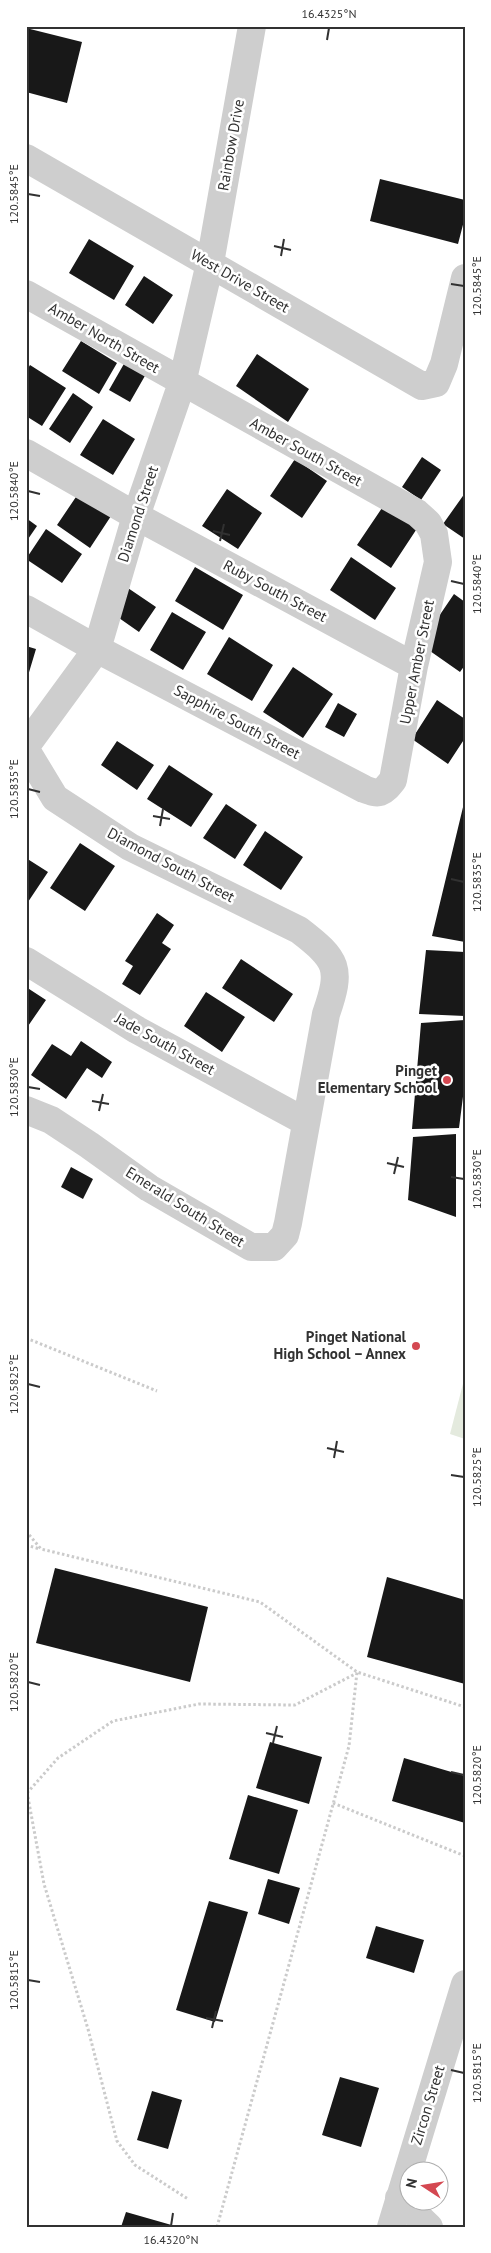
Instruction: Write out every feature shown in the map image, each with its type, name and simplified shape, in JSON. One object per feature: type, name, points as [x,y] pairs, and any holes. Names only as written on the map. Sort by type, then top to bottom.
[{"type":"street","name":"Rainbow Drive","points":[[210,264],[252,26]]},
{"type":"street","name":"West Drive Street","points":[[26,158],[422,386],[436,383],[444,364],[465,278]]},
{"type":"street","name":"Diamond Street","points":[[26,746],[97,649],[136,516],[182,383],[210,264]]},
{"type":"street","name":"Amber North Street","points":[[26,294],[182,383]]},
{"type":"street","name":"Amber South Street","points":[[182,383],[417,514],[428,523]]},
{"type":"street","name":"Ruby South Street","points":[[26,453],[136,516],[414,666]]},
{"type":"street","name":"Upper Amber Street","points":[[376,794],[385,791],[393,780],[414,666],[438,562],[434,534],[428,523]]},
{"type":"street","name":"Sapphire South Street","points":[[26,609],[97,649],[376,794]]},
{"type":"street","name":"Diamond South Street","points":[[26,750],[55,798],[130,847],[299,930],[319,946],[332,961]]},
{"type":"street","name":"Jade South Street","points":[[26,961],[137,1030],[306,1122]]},
{"type":"street","name":"Emerald South Street","points":[[26,1110],[51,1120],[149,1188],[251,1247],[274,1247],[285,1235],[326,1014],[336,985],[332,961]]},
{"type":"street","name":"Zircon Street","points":[[411,2160],[465,1984]]},
{"type":"street","name":"Zircon Street","points":[[391,2227],[398,2202]]},
{"type":"street","points":[[411,2210],[429,2227]]},
{"type":"path","points":[[26,1338],[157,1391]]},
{"type":"path","points":[[26,1531],[41,1549]]},
{"type":"path","points":[[26,1545],[260,1602],[357,1672],[465,1707]]},
{"type":"path","points":[[188,2199],[135,2165],[117,2141],[88,2029],[44,1884],[27,1793],[58,1758],[113,1721],[199,1704],[295,1705],[357,1672]]},
{"type":"path","points":[[217,2227],[349,1746],[357,1672]]},
{"type":"path","points":[[333,1803],[465,1856]]},
{"type":"shaded area","points":[[465,1376],[465,1439],[450,1434]]},
{"type":"building","points":[[26,28],[82,42],[67,103],[26,92]]},
{"type":"building","points":[[380,179],[465,200],[465,217],[458,244],[370,221]]},
{"type":"building","points":[[89,239],[134,266],[114,300],[69,273]]},
{"type":"building","points":[[144,276],[173,295],[153,324],[125,305]]},
{"type":"building","points":[[81,341],[117,363],[99,394],[62,371]]},
{"type":"building","points":[[257,354],[309,389],[288,422],[236,386]]},
{"type":"building","points":[[125,362],[146,374],[130,402],[109,390]]},
{"type":"building","points":[[30,365],[66,388],[42,426],[26,416],[26,372]]},
{"type":"building","points":[[73,393],[93,407],[70,443],[49,429]]},
{"type":"building","points":[[103,419],[135,439],[113,475],[80,455]]},
{"type":"building","points":[[422,457],[441,470],[421,500],[402,487]]},
{"type":"building","points":[[295,459],[327,481],[302,518],[270,496]]},
{"type":"building","points":[[227,489],[262,513],[238,549],[202,526]]},
{"type":"building","points":[[80,491],[113,513],[90,548],[57,525]]},
{"type":"building","points":[[465,493],[465,539],[443,524]]},
{"type":"building","points":[[384,505],[418,527],[391,568],[357,545]]},
{"type":"building","points":[[26,518],[37,526],[26,542]]},
{"type":"building","points":[[46,529],[82,554],[62,583],[26,559]]},
{"type":"building","points":[[351,557],[396,588],[375,620],[330,590]]},
{"type":"building","points":[[195,567],[243,595],[223,630],[175,601]]},
{"type":"building","points":[[125,586],[156,607],[139,632],[109,611]]},
{"type":"building","points":[[454,594],[465,602],[465,665],[460,672],[420,644]]},
{"type":"building","points":[[172,612],[206,632],[183,670],[150,650]]},
{"type":"building","points":[[229,637],[273,665],[252,701],[207,674]]},
{"type":"building","points":[[26,646],[36,649],[27,679],[26,679]]},
{"type":"building","points":[[293,667],[333,694],[303,738],[263,712]]},
{"type":"building","points":[[437,700],[465,719],[465,738],[448,764],[412,739]]},
{"type":"building","points":[[338,703],[357,714],[344,737],[325,727]]},
{"type":"building","points":[[117,741],[154,765],[137,790],[101,765]]},
{"type":"building","points":[[169,765],[213,794],[191,827],[147,799]]},
{"type":"building","points":[[465,803],[465,942],[432,936]]},
{"type":"building","points":[[226,804],[257,825],[235,859],[203,838]]},
{"type":"building","points":[[265,831],[303,857],[281,890],[243,865]]},
{"type":"building","points":[[80,843],[115,866],[85,911],[50,888]]},
{"type":"building","points":[[26,858],[48,872],[26,905]]},
{"type":"building","points":[[157,913],[174,925],[162,943],[171,949],[140,995],[122,984],[133,966],[125,961]]},
{"type":"building","points":[[426,950],[465,952],[465,1016],[419,1014]]},
{"type":"building","points":[[241,959],[293,994],[274,1022],[222,988]]},
{"type":"building","points":[[26,987],[46,1000],[26,1029]]},
{"type":"building","points":[[206,992],[245,1017],[222,1052],[184,1026]]},
{"type":"building","points":[[465,1020],[465,1081],[459,1128],[412,1129],[421,1023]]},
{"type":"building","points":[[81,1041],[112,1062],[102,1078],[87,1068],[66,1099],[31,1075],[52,1044],[71,1056]]},
{"type":"building","points":[[456,1134],[456,1217],[408,1200],[413,1137]]},
{"type":"building","points":[[71,1167],[93,1179],[83,1199],[61,1187]]},
{"type":"building","points":[[55,1568],[208,1607],[190,1682],[36,1643]]},
{"type":"building","points":[[387,1577],[465,1600],[465,1684],[367,1657]]},
{"type":"building","points":[[270,1742],[322,1757],[309,1804],[256,1788]]},
{"type":"building","points":[[404,1758],[465,1776],[465,1823],[392,1801]]},
{"type":"building","points":[[248,1795],[298,1810],[279,1874],[229,1859]]},
{"type":"building","points":[[268,1879],[300,1888],[289,1924],[258,1914]]},
{"type":"building","points":[[209,1901],[248,1912],[215,2022],[176,2010]]},
{"type":"building","points":[[376,1926],[424,1940],[414,1973],[366,1958]]},
{"type":"building","points":[[340,2077],[379,2088],[361,2147],[322,2135]]},
{"type":"building","points":[[152,2091],[182,2100],[168,2149],[137,2140]]},
{"type":"building","points":[[126,2212],[175,2226],[175,2227],[121,2227]]},
{"type":"place","name":"Pinget Elementary School","points":[[447,1080]]},
{"type":"place","name":"Pinget National High School – Annex","points":[[416,1346]]}]
